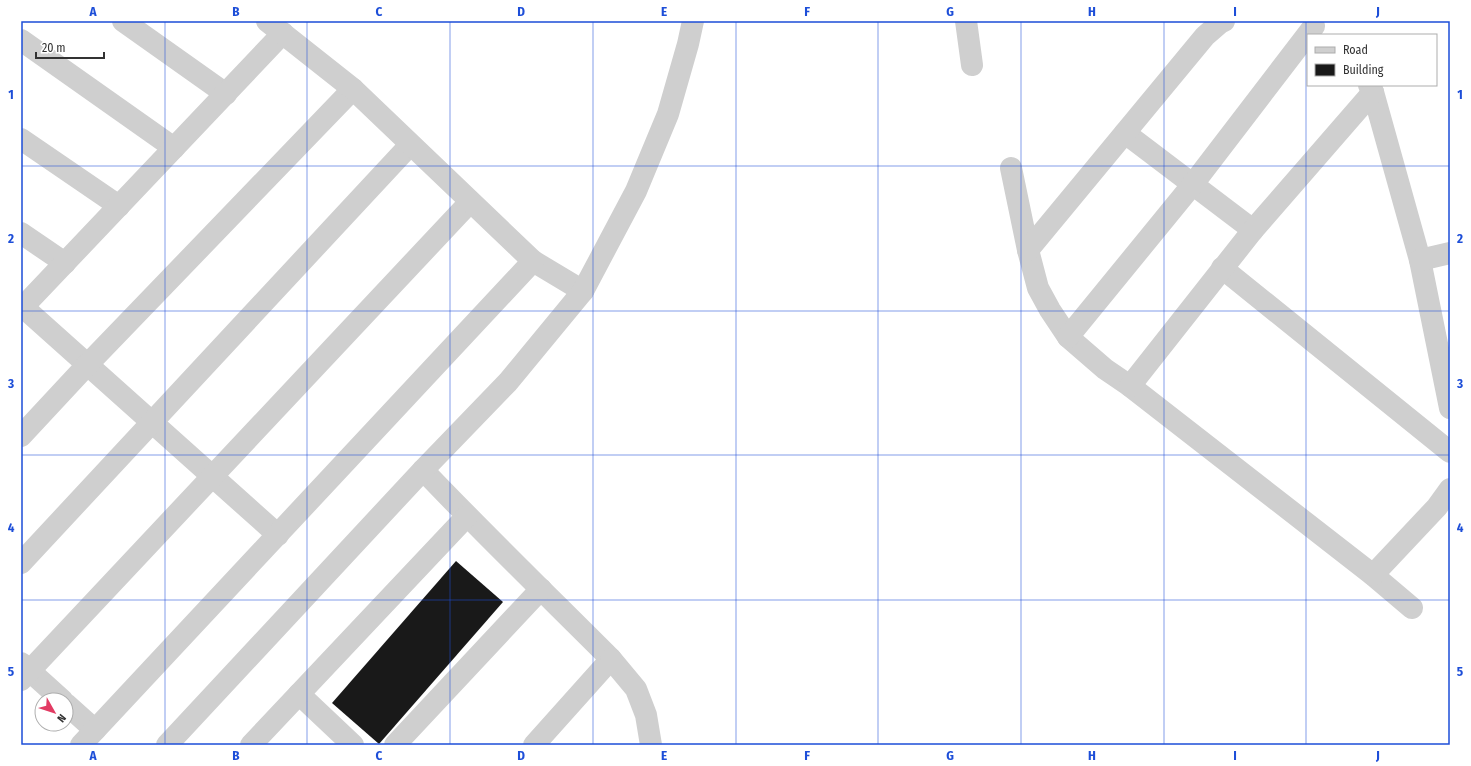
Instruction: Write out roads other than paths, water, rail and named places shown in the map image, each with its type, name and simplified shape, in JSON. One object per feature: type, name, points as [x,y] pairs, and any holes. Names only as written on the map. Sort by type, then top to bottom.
[{"type":"street","points":[[123,21],[226,94]]},
{"type":"street","points":[[167,745],[423,470],[508,382],[583,291],[636,191],[668,114],[693,21]]},
{"type":"street","points":[[966,21],[972,65]]},
{"type":"street","points":[[1028,250],[1205,36],[1224,21]]},
{"type":"street","points":[[278,535],[88,364],[22,308],[226,94],[275,27],[352,89],[533,261],[583,291]]},
{"type":"street","points":[[1068,337],[1193,184],[1307,36]]},
{"type":"street","points":[[21,40],[174,148]]},
{"type":"street","points":[[1130,386],[1252,230],[1371,88]]},
{"type":"street","points":[[1371,88],[1420,260],[1450,408]]},
{"type":"street","points":[[21,436],[88,364],[352,89]]},
{"type":"street","points":[[1125,133],[1252,230]]},
{"type":"street","points":[[21,139],[119,206]]},
{"type":"street","points":[[21,563],[410,145]]},
{"type":"street","points":[[1011,168],[1028,250],[1038,288],[1050,310],[1068,337],[1105,368],[1373,575],[1412,608]]},
{"type":"street","points":[[52,692],[24,671],[212,476],[470,202]]},
{"type":"street","points":[[21,233],[65,263]]},
{"type":"street","points":[[1420,260],[1450,253]]},
{"type":"street","points":[[74,716],[88,738],[533,261]]},
{"type":"street","points":[[1222,268],[1450,452]]},
{"type":"street","points":[[423,470],[466,516],[542,589],[611,659],[636,689],[646,715],[652,745]]},
{"type":"street","points":[[1373,575],[1436,508],[1450,489]]},
{"type":"street","points":[[251,745],[466,516]]},
{"type":"street","points":[[395,745],[542,589]]},
{"type":"street","points":[[534,745],[611,659]]},
{"type":"street","points":[[299,694],[353,745]]}]
